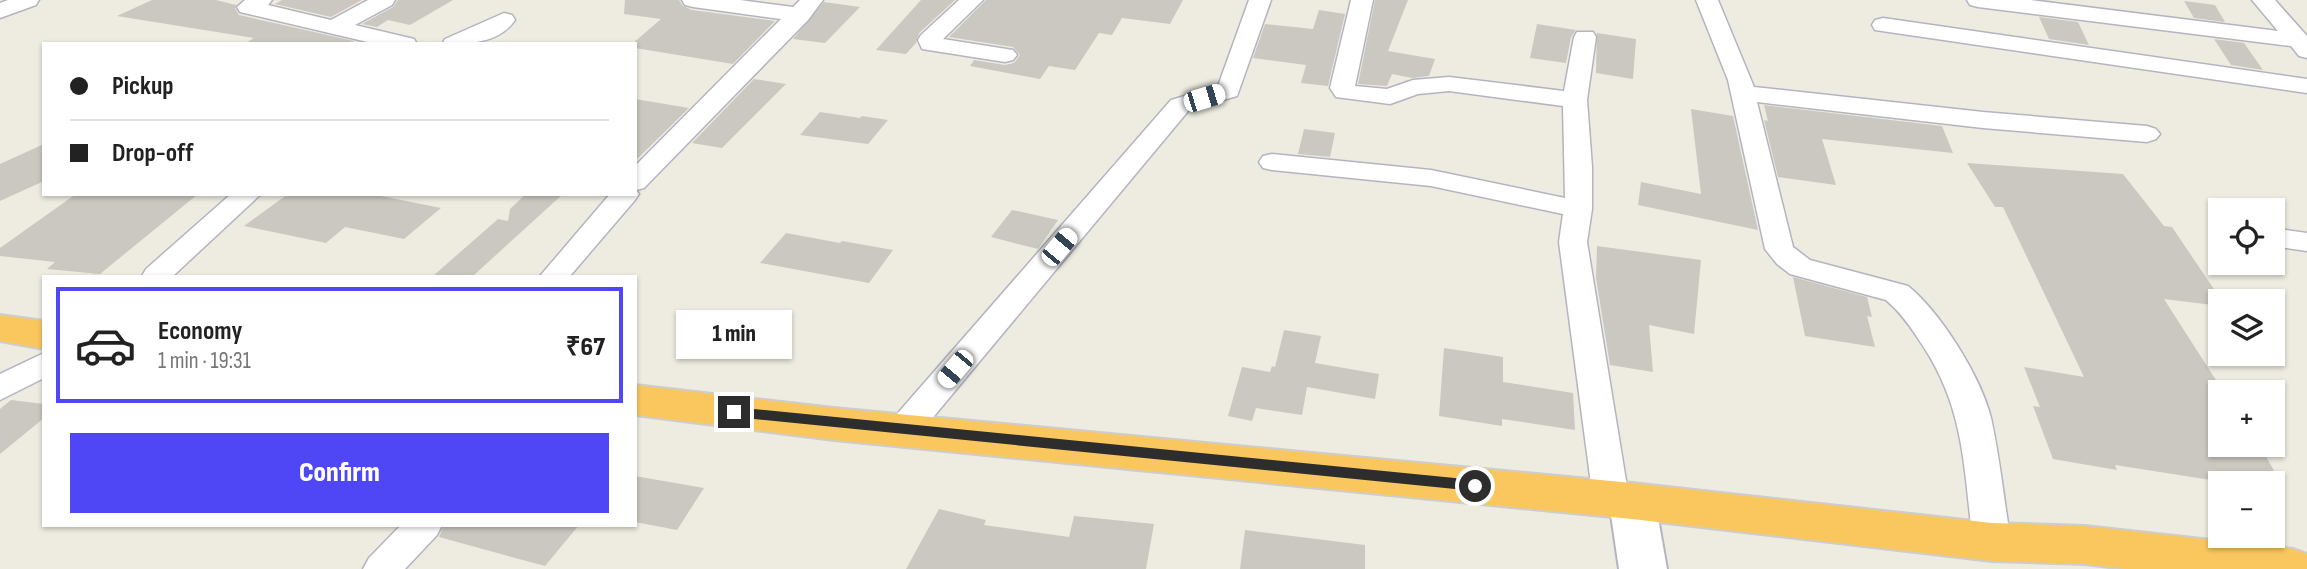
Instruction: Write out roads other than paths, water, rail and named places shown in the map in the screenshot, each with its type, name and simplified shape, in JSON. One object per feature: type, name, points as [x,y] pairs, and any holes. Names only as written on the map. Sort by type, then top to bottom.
[{"type":"highway","points":[[0,328],[42,335]]},
{"type":"highway","points":[[637,400],[903,430],[1622,500],[1992,542],[2092,557],[2293,569]]},
{"type":"highway","points":[[1992,542],[2035,569]]},
{"type":"street","points":[[0,11],[28,0]]},
{"type":"street","points":[[261,0],[248,7],[398,42]]},
{"type":"street","points":[[335,27],[384,0]]},
{"type":"street","points":[[693,0],[806,7]]},
{"type":"street","points":[[972,0],[934,34],[929,40],[930,44],[1005,55]]},
{"type":"street","points":[[903,430],[1180,105],[1228,91],[1260,0]]},
{"type":"street","points":[[1362,0],[1342,88],[1345,92],[1390,97],[1413,87],[1449,84],[1574,100]]},
{"type":"street","points":[[1707,0],[1744,93],[1779,249],[1800,267],[1897,293],[1909,303],[1940,346],[1963,386],[1974,417],[1992,542]]},
{"type":"street","points":[[1978,0],[2302,46]]},
{"type":"street","points":[[2263,0],[2302,46]]},
{"type":"street","points":[[637,180],[806,7]]},
{"type":"street","points":[[458,42],[483,33],[504,20]]},
{"type":"street","points":[[1883,25],[2307,86]]},
{"type":"street","points":[[1585,37],[1574,100],[1579,167],[1578,209],[1573,242],[1622,500],[1643,569]]},
{"type":"street","points":[[1744,93],[1983,120],[2147,134]]},
{"type":"street","points":[[1272,162],[1431,178],[1578,209]]},
{"type":"street","points":[[157,275],[246,196]]},
{"type":"street","points":[[555,275],[623,196]]},
{"type":"street","points":[[2285,239],[2307,242]]},
{"type":"street","points":[[0,388],[42,366]]},
{"type":"street","points":[[382,569],[422,527]]}]
